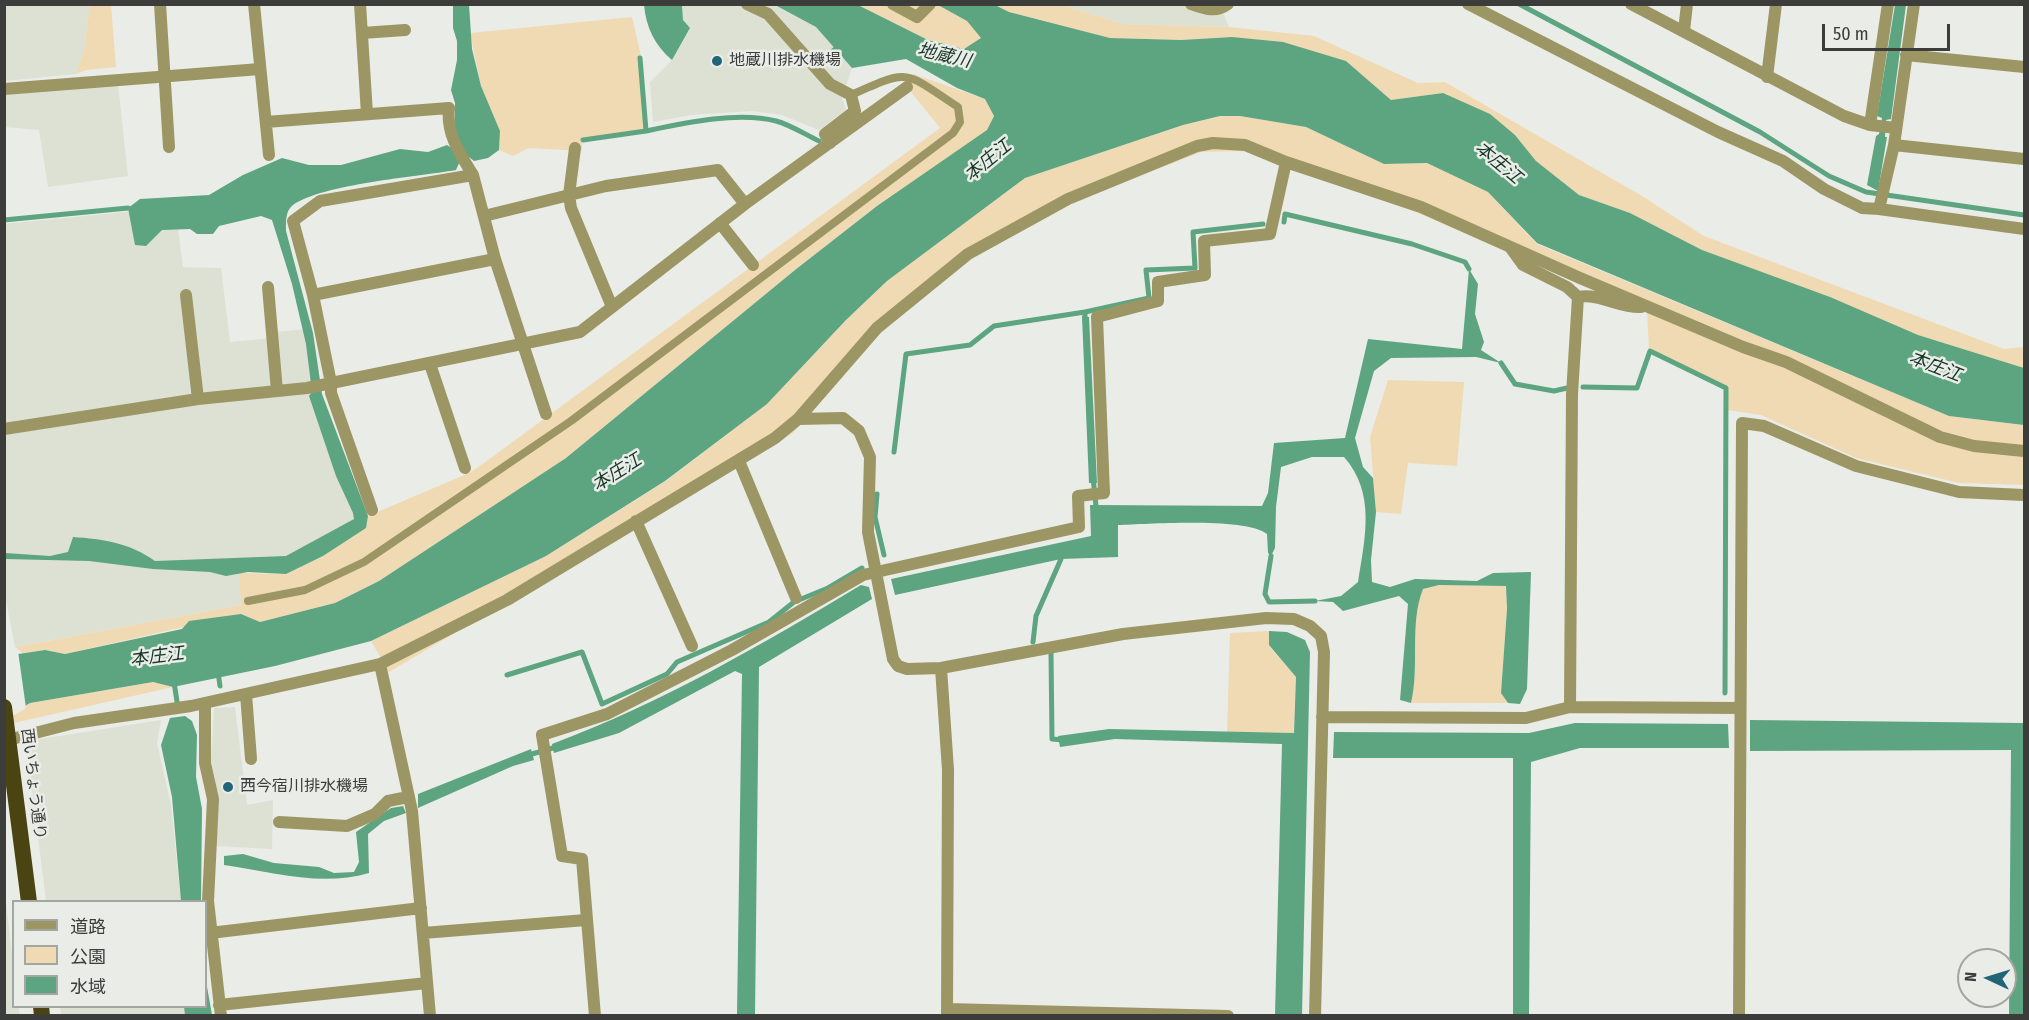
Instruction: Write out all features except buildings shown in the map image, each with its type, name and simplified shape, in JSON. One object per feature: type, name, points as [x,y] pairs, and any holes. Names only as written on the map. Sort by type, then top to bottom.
[{"type":"highway","name":"西いちょう通り","points":[[4,707],[29,900]]},
{"type":"street","points":[[160,4],[169,147]]},
{"type":"street","points":[[254,4],[269,155]]},
{"type":"street","points":[[360,4],[367,114]]},
{"type":"street","points":[[747,4],[768,14],[830,84],[850,95],[855,111],[825,134],[830,143]]},
{"type":"street","points":[[893,4],[917,17],[928,7]]},
{"type":"street","points":[[1191,4],[1206,10],[1220,10],[1228,4]]},
{"type":"street","points":[[1468,4],[1718,132],[1783,161],[1824,189],[1862,208],[1882,199],[2025,229]]},
{"type":"street","points":[[1631,4],[1844,116],[1883,126]]},
{"type":"street","points":[[1684,31],[1687,4]]},
{"type":"street","points":[[1767,77],[1776,4]]},
{"type":"street","points":[[1882,199],[1894,145],[1883,126],[1888,4]]},
{"type":"street","points":[[1883,126],[1906,55],[1914,4]]},
{"type":"street","points":[[362,33],[405,30]]},
{"type":"street","points":[[1906,55],[2025,67]]},
{"type":"street","points":[[4,89],[260,69]]},
{"type":"street","points":[[4,429],[198,399],[307,388],[580,332],[745,204],[907,87]]},
{"type":"street","points":[[266,122],[448,108],[447,123],[454,144],[470,170],[495,259],[546,414]]},
{"type":"street","points":[[7,741],[74,723],[191,706],[380,664],[507,600],[776,438],[798,418],[877,328],[968,254],[1055,206],[1197,146],[1213,142],[1245,146],[1421,207],[1743,347],[1786,362],[1940,437],[1974,446],[2025,451]]},
{"type":"street","points":[[1894,145],[2025,159]]},
{"type":"street","points":[[575,148],[569,195],[612,307]]},
{"type":"street","points":[[595,1016],[582,859],[562,856],[542,735],[607,714],[732,650],[863,575],[1079,527],[1078,496],[1104,493],[1097,317],[1158,301],[1158,282],[1205,275],[1204,241],[1269,234],[1286,162]]},
{"type":"street","points":[[372,510],[327,383],[313,296],[293,221],[320,201],[470,170]]},
{"type":"street","points":[[484,216],[606,186],[718,170],[745,204]]},
{"type":"street","points":[[720,223],[753,265]]},
{"type":"street","points":[[1509,246],[1523,265],[1567,287],[1578,297]]},
{"type":"street","points":[[313,296],[495,259]]},
{"type":"street","points":[[268,287],[277,391]]},
{"type":"street","points":[[186,295],[198,399]]},
{"type":"street","points":[[1578,297],[1589,295],[1628,307],[1647,306]]},
{"type":"street","points":[[1570,707],[1572,417],[1578,297]]},
{"type":"street","points":[[430,364],[465,468]]},
{"type":"street","points":[[798,418],[843,418],[859,431],[870,457],[868,532],[893,659],[898,666],[907,669],[941,668],[1123,634],[1266,618],[1294,620],[1310,626],[1320,636],[1324,652],[1315,1016]]},
{"type":"street","points":[[1739,1016],[1742,423],[1764,426],[1867,469],[1959,492],[2025,495]]},
{"type":"street","points":[[739,461],[796,598]]},
{"type":"street","points":[[636,521],[692,646]]},
{"type":"street","points":[[380,664],[410,803],[430,1016]]},
{"type":"street","points":[[941,668],[948,770],[947,1012],[1228,1016]]},
{"type":"street","points":[[246,694],[251,759]]},
{"type":"street","points":[[205,703],[205,763],[213,799],[208,902],[220,1010],[427,983]]},
{"type":"street","points":[[1322,717],[1526,717],[1570,707],[1740,708]]},
{"type":"street","points":[[279,822],[347,826],[375,814],[388,801],[410,803]]},
{"type":"street","points":[[210,933],[421,908]]},
{"type":"street","points":[[423,933],[586,920]]},
{"type":"lane","points":[[248,601],[305,590],[364,562],[571,421],[953,133],[960,122],[957,107],[915,78],[903,75],[891,77],[850,95]]},
{"type":"shaded area","points":[[5,5],[90,5],[84,50],[76,74],[5,81]]},
{"type":"shaded area","points":[[682,5],[775,5],[816,27],[852,68],[842,98],[846,110],[819,130],[782,115],[752,111],[691,115],[653,122],[650,82],[672,60],[690,29],[683,20]]},
{"type":"shaded area","points":[[1062,5],[1220,5],[1229,27],[1123,24]]},
{"type":"shaded area","points":[[118,84],[128,176],[48,187],[39,130],[5,127],[5,92]]},
{"type":"shaded area","points":[[135,211],[176,212],[183,267],[221,268],[230,342],[272,338],[273,332],[308,329],[317,402],[362,520],[288,564],[239,565],[241,605],[15,647],[4,590],[4,224]]},
{"type":"shaded area","points":[[235,707],[247,805],[273,800],[272,849],[215,846],[218,795],[211,760],[214,708]]},
{"type":"shaded area","points":[[161,720],[157,743],[171,805],[181,900],[46,900],[27,749],[34,740]]},
{"type":"shaded area","points":[[5,893],[12,955],[12,1008],[19,1008],[20,1015],[5,1015]]},
{"type":"shaded area","points":[[60,1008],[184,1008],[185,1015],[61,1015]]},
{"type":"green space","points":[[90,5],[111,5],[116,67],[86,70],[76,74],[84,50]]},
{"type":"green space","points":[[858,5],[938,5],[967,21],[982,39],[964,49],[928,40]]},
{"type":"green space","points":[[995,5],[1062,5],[1123,24],[1229,27],[1314,36],[1418,83],[1445,82],[1642,196],[1704,236],[2004,349],[2024,347],[2024,368],[1918,335],[1702,250],[1630,213],[1579,195],[1536,161],[1515,135],[1443,93],[1391,100],[1346,61],[1328,56],[1232,37],[1181,40],[1110,38],[1009,12]]},
{"type":"green space","points":[[632,17],[642,60],[648,128],[582,140],[582,151],[529,148],[513,156],[499,150],[500,131],[481,86],[470,33]]},
{"type":"green space","points":[[913,74],[985,99],[994,116],[987,131],[877,206],[795,270],[566,458],[379,581],[335,603],[260,622],[241,614],[65,654],[45,650],[23,653],[15,647],[241,605],[239,573],[286,574],[323,556],[365,528],[368,516],[469,473],[940,128],[903,82]]},
{"type":"green space","points":[[1220,116],[1240,116],[1306,127],[1384,164],[1427,163],[1488,192],[1537,244],[1949,416],[2024,425],[2024,485],[1959,483],[1856,458],[1761,415],[1727,410],[1727,387],[1649,349],[1647,312],[1416,212],[1245,151],[1201,152],[1066,205],[974,255],[877,333],[793,433],[389,672],[371,641],[546,556],[666,481],[767,404],[846,320],[887,281],[1025,178],[1183,125]]},
{"type":"green space","points":[[1388,380],[1464,382],[1457,466],[1408,463],[1401,514],[1376,512],[1370,437]]},
{"type":"green space","points":[[1439,585],[1506,586],[1507,609],[1501,693],[1508,703],[1411,703],[1415,674],[1416,616],[1419,602],[1423,589]]},
{"type":"green space","points":[[1269,631],[1269,646],[1296,677],[1294,733],[1227,732],[1230,633]]},
{"type":"green space","points":[[153,682],[173,687],[5,725],[4,718],[30,703]]},
{"type":"water","points":[[453,5],[469,5],[472,49],[481,86],[500,131],[499,150],[488,158],[474,161],[469,157],[460,161],[456,170],[371,182],[307,198],[293,205],[287,217],[286,231],[313,333],[322,394],[368,516],[366,528],[323,556],[286,574],[248,572],[226,576],[210,572],[153,569],[89,561],[5,559],[5,553],[50,556],[68,552],[73,537],[116,543],[136,550],[155,561],[286,556],[354,519],[336,476],[309,396],[312,392],[306,344],[292,284],[272,220],[261,216],[219,226],[213,234],[197,234],[190,229],[162,230],[146,246],[135,245],[128,208],[140,199],[209,195],[243,175],[282,158],[309,165],[341,165],[400,149],[428,152],[447,145],[455,150],[455,103],[451,90],[457,60],[457,41],[453,28]]},
{"type":"water","points":[[644,5],[682,5],[683,20],[690,28],[672,60],[652,36]]},
{"type":"water","points":[[775,5],[858,5],[928,40],[964,49],[981,38],[967,21],[938,5],[995,5],[1009,12],[1110,38],[1181,40],[1232,37],[1283,42],[1346,61],[1391,100],[1443,93],[1490,114],[1515,135],[1536,161],[1579,195],[1630,213],[1702,250],[1830,297],[1918,335],[2024,368],[2024,425],[1949,416],[1537,243],[1488,192],[1427,163],[1384,164],[1306,127],[1240,116],[1220,116],[1183,125],[1025,178],[887,281],[846,320],[767,404],[665,481],[546,556],[371,641],[275,666],[173,687],[153,682],[30,703],[5,718],[5,656],[45,650],[65,654],[182,629],[189,621],[241,614],[260,622],[335,603],[379,581],[566,458],[795,270],[877,206],[987,130],[994,116],[985,99],[957,88],[906,59],[852,68],[816,27]]},
{"type":"water","points":[[1895,5],[1906,5],[1891,119],[1886,120],[1885,137],[1887,137],[1878,191],[1867,185],[1876,136],[1879,134],[1882,118],[1877,116]]},
{"type":"water","points":[[1469,269],[1478,284],[1475,314],[1484,342],[1481,350],[1501,363],[1476,357],[1391,358],[1374,371],[1355,438],[1363,467],[1373,478],[1376,512],[1371,560],[1372,582],[1390,587],[1415,579],[1477,581],[1493,573],[1531,572],[1527,689],[1520,704],[1508,703],[1501,693],[1507,609],[1506,586],[1439,585],[1423,589],[1416,616],[1415,674],[1411,703],[1400,700],[1408,604],[1399,596],[1343,611],[1333,602],[1315,601],[1341,596],[1358,582],[1366,516],[1361,486],[1344,457],[1312,457],[1281,467],[1276,507],[1275,548],[1271,556],[1268,553],[1267,534],[1240,525],[1173,523],[1118,525],[1118,557],[1061,559],[895,595],[891,579],[1091,536],[1090,505],[1262,506],[1268,493],[1274,443],[1345,438],[1368,339],[1462,349]]},
{"type":"water","points":[[1082,316],[1089,317],[1097,483],[1089,483]]},
{"type":"water","points":[[861,585],[869,587],[872,599],[759,667],[755,1015],[737,1015],[742,674],[735,671],[619,733],[554,753],[552,744],[633,710],[710,672]]},
{"type":"water","points":[[1269,631],[1287,632],[1305,640],[1310,652],[1302,1015],[1275,1015],[1282,744],[1115,739],[1060,747],[1058,736],[1109,729],[1294,733],[1296,677],[1269,645]]},
{"type":"water","points":[[185,716],[192,721],[197,735],[196,777],[202,809],[201,900],[181,900],[172,797],[161,745],[170,718]]},
{"type":"water","points":[[1750,720],[2024,723],[2024,1015],[2009,1015],[2009,1008],[2017,1008],[2017,948],[2010,948],[2011,750],[1750,751]]},
{"type":"water","points":[[1575,723],[1728,724],[1729,748],[1580,748],[1531,762],[1529,1015],[1513,1015],[1513,758],[1333,758],[1334,732],[1529,733]]},
{"type":"water","points":[[531,749],[534,760],[513,766],[418,808],[418,794]]},
{"type":"water","points":[[403,806],[406,813],[384,821],[368,834],[369,873],[333,879],[297,877],[224,865],[224,856],[243,854],[274,863],[319,867],[334,873],[354,872],[359,862],[356,832],[391,808]]},
{"type":"water","points":[[207,987],[212,1015],[185,1015],[184,1008],[207,1008]]},
{"type":"pier","points":[[18,651],[26,708],[4,721],[4,653]]},
{"type":"waterway","points":[[1519,4],[1760,132],[1829,176],[1866,192],[2024,215]]},
{"type":"waterway","points":[[825,58],[840,45]]},
{"type":"waterway","points":[[583,140],[646,131],[640,58]]},
{"type":"waterway","points":[[646,131],[711,119],[745,117],[776,121],[819,141]]},
{"type":"waterway","points":[[4,220],[128,208]]},
{"type":"waterway","points":[[1284,222],[1285,214],[1412,244],[1465,262],[1469,269]]},
{"type":"waterway","points":[[1085,321],[1085,312],[1149,298],[1146,270],[1195,268],[1193,232],[1263,224]]},
{"type":"waterway","points":[[894,452],[906,354],[970,345],[994,326],[1085,312]]},
{"type":"waterway","points":[[1583,387],[1637,388],[1650,351],[1726,388],[1725,693]]},
{"type":"waterway","points":[[1501,363],[1515,384],[1554,391],[1567,388]]},
{"type":"waterway","points":[[1093,477],[1096,506]]},
{"type":"waterway","points":[[877,494],[875,517],[884,555]]},
{"type":"waterway","points":[[1271,556],[1265,594],[1269,602],[1315,601]]},
{"type":"waterway","points":[[1033,642],[1036,616],[1061,559]]},
{"type":"waterway","points":[[507,675],[582,652],[602,704],[667,674],[677,662],[769,622],[794,602],[828,588],[862,568]]},
{"type":"waterway","points":[[1051,653],[1052,739],[1063,740]]},
{"type":"waterway","points":[[218,672],[220,686]]},
{"type":"waterway","points":[[174,682],[178,708]]},
{"type":"waterway","points":[[532,754],[553,748]]},
{"type":"place","name":"地蔵川排水機場","points":[[717,61]]},
{"type":"place","name":"西今宿川排水機場","points":[[228,787]]},
{"type":"water label","name":"地蔵川","points":[[944,56]]},
{"type":"water label","name":"本庄江","points":[[988,161]]},
{"type":"water label","name":"本庄江","points":[[1498,163]]},
{"type":"water label","name":"本庄江","points":[[1935,367]]},
{"type":"water label","name":"本庄江","points":[[617,473]]},
{"type":"water label","name":"本庄江","points":[[157,657]]}]
